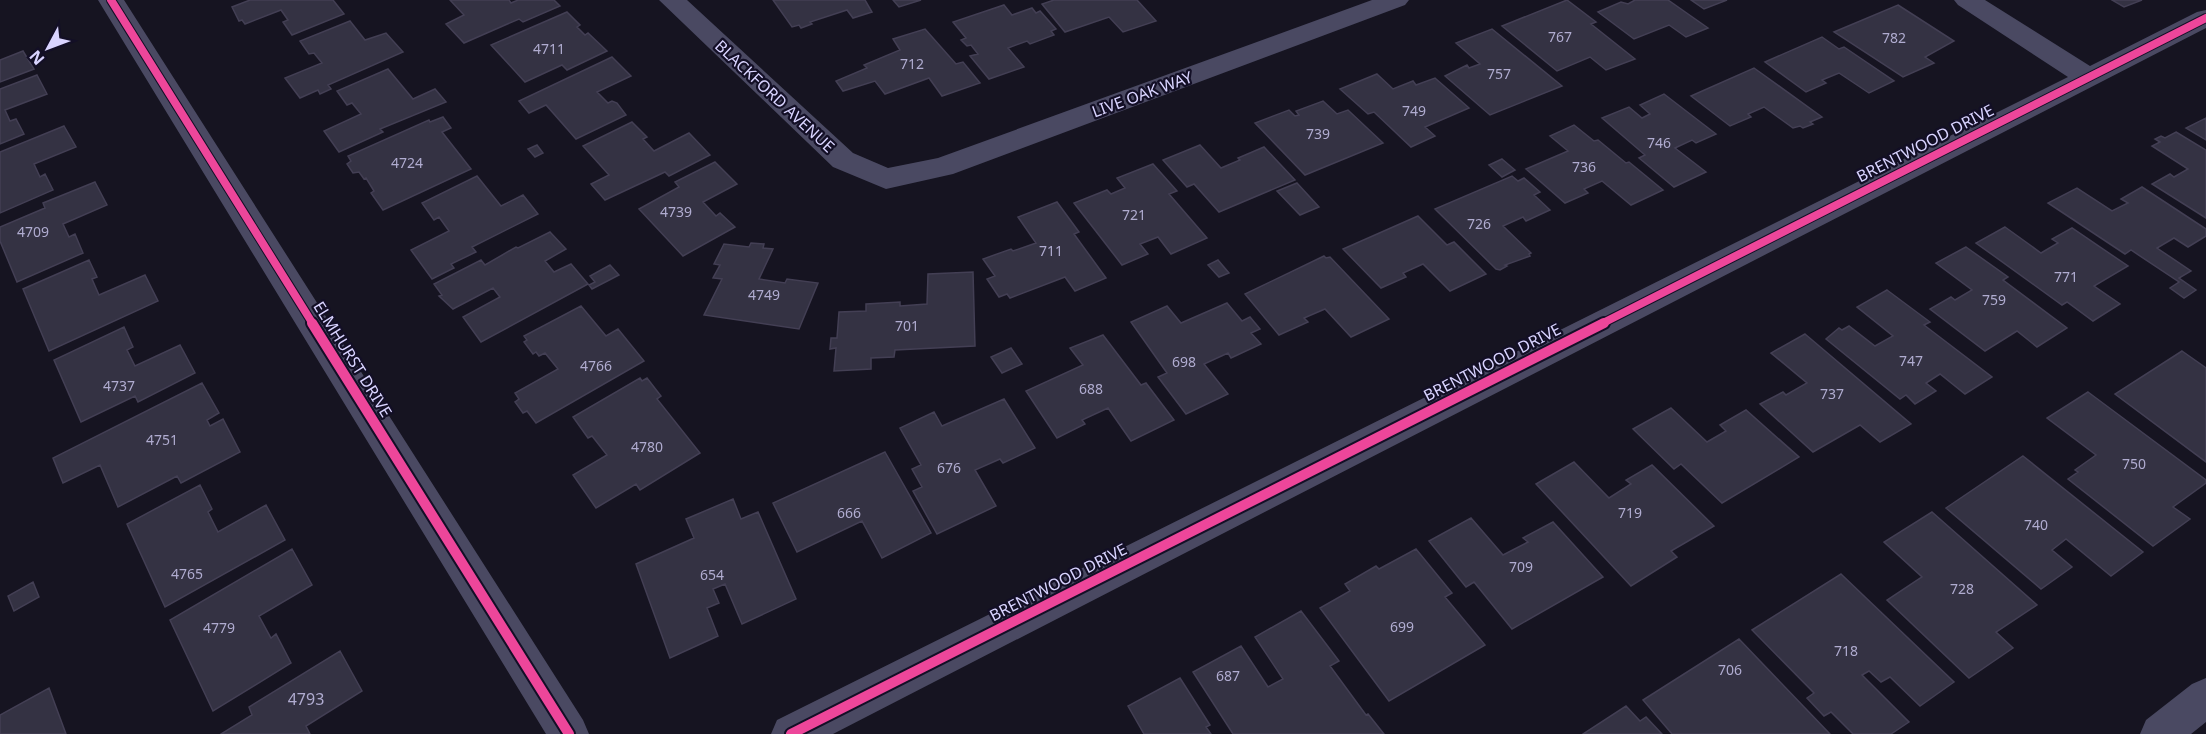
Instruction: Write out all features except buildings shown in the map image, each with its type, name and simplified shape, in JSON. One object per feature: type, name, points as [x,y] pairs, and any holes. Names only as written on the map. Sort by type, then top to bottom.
[{"type":"street","name":"ELMHURST DRIVE","points":[[111,0],[569,734]]},
{"type":"street","name":"BLACKFORD AVENUE","points":[[672,0],[843,160],[886,179]]},
{"type":"street","name":"LIVE OAK WAY","points":[[886,179],[943,168],[1396,0]]},
{"type":"street","points":[[1967,0],[2088,77]]},
{"type":"street","name":"BRENTWOOD DRIVE","points":[[791,734],[2206,18]]},
{"type":"street","points":[[2160,734],[2206,697]]},
{"type":"cycle path","points":[[111,0],[569,734]]},
{"type":"cycle path","points":[[791,734],[2206,18]]}]
